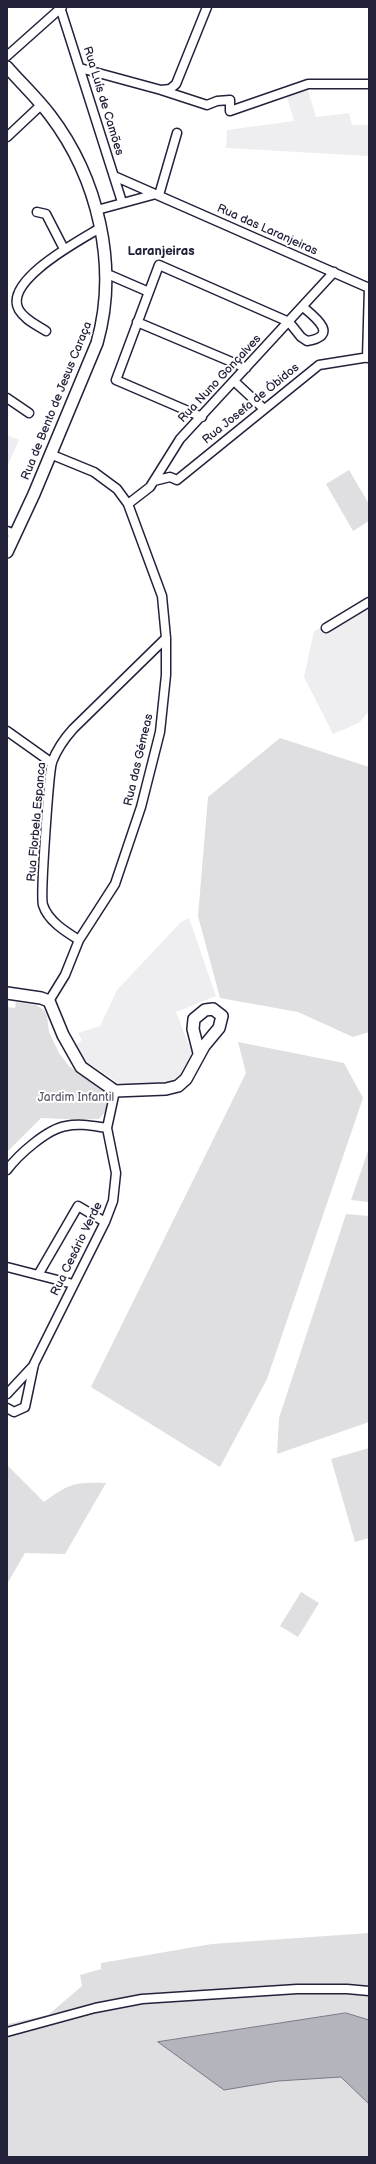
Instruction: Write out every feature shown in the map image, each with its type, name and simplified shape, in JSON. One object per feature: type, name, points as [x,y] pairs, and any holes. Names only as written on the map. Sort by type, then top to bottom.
[{"type":"main road","name":"Rua de Bento de Jesus Caraça","points":[[7,67],[41,105],[74,152],[97,210],[105,273],[104,318],[97,343],[50,454],[11,533],[7,552]]},
{"type":"main road","points":[[7,993],[41,998],[49,1001],[63,1035],[81,1067],[115,1091],[166,1089],[178,1086],[186,1079],[199,1054]]},
{"type":"street","points":[[7,56],[61,7]]},
{"type":"street","name":"Rua Luís de Camões","points":[[61,7],[122,202]]},
{"type":"street","points":[[161,90],[170,89],[176,84],[207,7]]},
{"type":"street","points":[[80,68],[161,90],[207,105],[217,101],[230,100],[230,111],[308,84],[369,84]]},
{"type":"street","points":[[7,137],[41,105]]},
{"type":"street","points":[[97,210],[122,202],[157,194],[177,133]]},
{"type":"street","name":"Rua das Laranjeiras","points":[[114,176],[369,288]]},
{"type":"street","points":[[37,212],[46,214],[64,249]]},
{"type":"street","points":[[46,331],[24,316],[19,309],[17,302],[25,283],[45,262],[100,228]]},
{"type":"street","points":[[202,417],[116,380],[159,264],[289,322],[301,337],[307,341],[321,336],[324,329],[321,322],[303,307]]},
{"type":"street","name":"Rua Nuno Gonçalves","points":[[129,506],[146,492],[180,440],[334,272]]},
{"type":"street","points":[[105,273],[149,292]]},
{"type":"street","points":[[368,357],[369,288]]},
{"type":"street","points":[[137,322],[246,368]]},
{"type":"street","name":"Rua Josefa de Óbidos","points":[[154,481],[170,477],[177,480],[319,365],[368,357]]},
{"type":"street","points":[[234,381],[264,409]]},
{"type":"street","points":[[7,398],[28,413]]},
{"type":"street","name":"Rua das Gémeas","points":[[49,1001],[65,975],[80,940],[115,884],[141,807],[160,732],[166,675],[166,638],[162,596],[129,506],[117,489],[94,472],[50,454]]},
{"type":"street","points":[[326,628],[369,602]]},
{"type":"street","name":"Rua Florbela Espanca","points":[[80,940],[59,928],[43,905],[43,878],[52,763],[63,740],[73,729],[166,638]]},
{"type":"street","points":[[7,731],[52,763]]},
{"type":"street","name":"Rua Cesário Verde","points":[[34,1364],[105,1222],[113,1201],[116,1173],[107,1128],[115,1091]]},
{"type":"street","points":[[7,1170],[47,1134],[66,1126],[87,1124],[107,1128]]},
{"type":"street","points":[[38,1275],[78,1206],[105,1222]]},
{"type":"street","points":[[7,1268],[18,1272],[38,1275],[73,1284]]},
{"type":"street","points":[[7,1394],[34,1364]]},
{"type":"street","points":[[7,1408],[14,1412],[25,1407],[34,1364]]},
{"type":"street","points":[[7,2032],[95,2008],[142,1999],[297,1989],[346,1989],[369,1992]]},
{"type":"shaded area","points":[[307,87],[316,117],[349,113],[352,125],[369,125],[369,156],[226,148],[227,130],[294,121],[286,94]]},
{"type":"shaded area","points":[[7,435],[19,440],[7,467]]},
{"type":"shaded area","points":[[369,606],[369,711],[359,723],[333,734],[304,677],[314,631]]},
{"type":"shaded area","points":[[189,918],[216,996],[176,1012],[192,1053],[190,1063],[181,1080],[133,1085],[120,1084],[85,1061],[75,1046],[82,1040],[78,1033],[100,1026],[117,990],[181,922]]},
{"type":"shaded area","points":[[346,2013],[369,2020],[369,2104],[341,2077],[278,2081],[224,2090],[158,2042]]},
{"type":"green space","points":[[349,470],[369,504],[369,521],[353,531],[326,484]]},
{"type":"green space","points":[[280,738],[369,767],[369,1032],[353,1037],[298,1012],[220,998],[198,916],[208,797]]},
{"type":"green space","name":"Jardim Infantil","points":[[16,1002],[36,1005],[44,1010],[47,1016],[49,1032],[59,1053],[69,1066],[102,1091],[105,1097],[107,1110],[99,1119],[41,1118],[7,1152],[7,1007],[15,1008]]},
{"type":"green space","points":[[238,1042],[344,1063],[363,1098],[267,1379],[220,1467],[91,1387],[246,1073]]},
{"type":"green space","points":[[369,1148],[369,1202],[351,1200]]},
{"type":"green space","points":[[346,1214],[369,1216],[369,1422],[277,1454],[279,1418]]},
{"type":"green space","points":[[369,1448],[369,1538],[355,1542],[331,1459]]},
{"type":"green space","points":[[7,1465],[44,1502],[60,1491],[73,1485],[106,1483],[65,1554],[25,1553],[7,1584]]},
{"type":"green space","points":[[301,1592],[319,1603],[298,1637],[280,1626]]},
{"type":"green space","points":[[369,1933],[369,2157],[7,2157],[7,2024],[48,2015],[82,1986],[80,1975],[101,1969],[101,1963],[212,1944]]},
{"type":"district","name":"Laranjeiras","points":[[161,252]]}]
